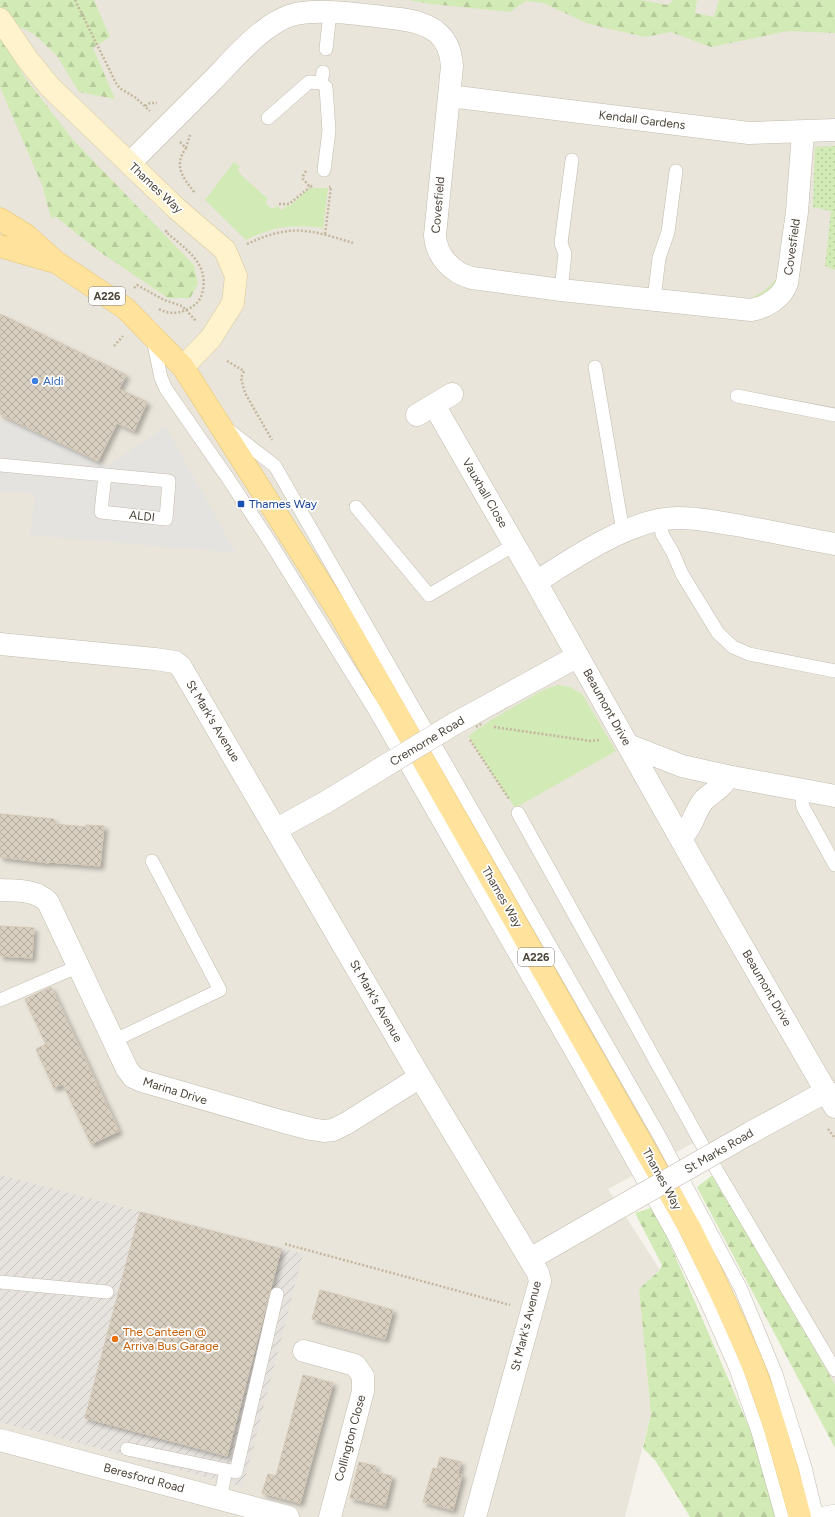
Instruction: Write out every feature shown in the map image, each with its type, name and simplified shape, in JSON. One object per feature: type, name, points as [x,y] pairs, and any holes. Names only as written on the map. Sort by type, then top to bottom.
[{"type":"main road","name":"Thames Way","points":[[0,220],[26,235],[56,262],[125,308],[183,367],[340,614],[691,1230],[722,1294],[755,1370],[790,1479],[810,1516]]},
{"type":"main road","name":"Thames Way","points":[[0,246],[56,262]]},
{"type":"street","name":"Covesfield","points":[[130,163],[245,48],[272,24],[280,19],[296,14],[330,13],[413,21],[433,29],[446,41],[450,51],[452,66],[435,235],[438,252],[450,266],[465,276],[561,290],[750,310],[766,305],[780,294],[787,283],[797,212],[803,132]]},
{"type":"street","name":"Thames Way","points":[[0,19],[28,60],[50,87],[177,208],[225,250],[236,276],[233,303],[211,338],[183,367]]},
{"type":"street","name":"Kendall Gardens","points":[[449,96],[749,133],[835,130]]},
{"type":"street","name":"Vauxhall Close","points":[[452,394],[426,410],[514,545],[536,582]]},
{"type":"street","points":[[536,582],[589,549],[639,525],[660,520],[683,518],[708,521],[835,544]]},
{"type":"street","name":"Beaumont Drive","points":[[536,582],[680,838],[831,1099]]},
{"type":"street","name":"St Mark's Avenue","points":[[0,644],[155,659],[172,662],[179,665],[277,829],[420,1077],[530,1259],[540,1281],[475,1517]]},
{"type":"street","name":"Cremorne Road","points":[[277,829],[326,802],[380,769],[476,722],[578,656]]},
{"type":"street","points":[[624,738],[682,766],[835,796]]},
{"type":"street","points":[[680,838],[687,832],[692,820],[704,800],[725,782],[727,776]]},
{"type":"street","name":"Marina Drive","points":[[0,890],[30,892],[46,900],[51,907],[126,1068],[133,1077],[138,1080],[316,1130],[333,1130],[420,1077]]},
{"type":"street","name":"St Marks Road","points":[[530,1259],[750,1133],[831,1099]]},
{"type":"street","name":"Collington Close","points":[[304,1351],[355,1365],[363,1376],[363,1391],[330,1517]]},
{"type":"street","name":"Beresford Road","points":[[0,1440],[288,1517]]},
{"type":"lane","points":[[326,49],[330,13]]},
{"type":"lane","points":[[268,118],[309,82],[322,77],[326,87],[329,121],[324,170]]},
{"type":"lane","points":[[561,290],[565,254],[561,243],[572,160]]},
{"type":"lane","points":[[654,299],[659,258],[668,232],[676,171]]},
{"type":"lane","points":[[153,336],[161,378],[166,389],[261,529],[374,709],[578,1064],[673,1234],[706,1301],[736,1369],[758,1432],[782,1517]]},
{"type":"lane","points":[[595,367],[623,532]]},
{"type":"lane","points":[[737,396],[835,415]]},
{"type":"lane","points":[[0,465],[104,475]]},
{"type":"lane","name":"ALDI","points":[[104,475],[170,482],[166,519],[101,512],[104,475]]},
{"type":"lane","points":[[356,507],[429,595],[514,545]]},
{"type":"lane","points":[[660,520],[662,534],[682,574],[718,632],[733,647],[749,654],[835,671]]},
{"type":"lane","points":[[804,790],[802,802],[803,807],[835,865]]},
{"type":"lane","points":[[518,813],[709,1157],[835,1370]]},
{"type":"lane","points":[[113,1041],[220,990],[152,861]]},
{"type":"lane","points":[[0,1000],[79,966]]},
{"type":"lane","points":[[0,1282],[107,1292]]},
{"type":"lane","points":[[127,1449],[236,1472],[277,1294]]},
{"type":"lane","points":[[220,1499],[225,1482],[226,1470]]},
{"type":"lane","points":[[810,1516],[835,1511]]},
{"type":"path","points":[[75,0],[117,85],[139,101],[186,148]]},
{"type":"path","points":[[191,135],[180,162],[181,172],[184,179],[192,189]]},
{"type":"path","points":[[324,186],[331,187],[324,234]]},
{"type":"path","points":[[279,204],[289,204],[310,187]]},
{"type":"path","points":[[225,250],[284,231],[317,232],[353,243]]},
{"type":"path","points":[[227,361],[244,370]]},
{"type":"path","points":[[476,722],[591,742],[624,738]]},
{"type":"path","points":[[476,722],[518,813]]},
{"type":"path","points":[[285,1244],[532,1311]]},
{"type":"shaded area","points":[[0,0],[835,0],[835,1387],[693,1143],[608,1189],[660,1270],[639,1289],[651,1414],[625,1517],[0,1517]]},
{"type":"shaded area","points":[[0,421],[16,423],[106,466],[166,427],[236,553],[30,535],[35,494],[0,491]]},
{"type":"shaded area","points":[[0,1175],[303,1254],[243,1487],[0,1422]]},
{"type":"green space","points":[[0,0],[94,0],[110,37],[93,48],[115,99],[79,92],[57,56],[34,34],[0,17]]},
{"type":"green space","points":[[408,0],[640,0],[668,5],[674,0],[697,0],[695,13],[714,17],[719,0],[835,0],[835,33],[788,31],[711,47],[671,32],[645,37],[589,24],[543,3],[526,1],[510,12],[431,4]]},
{"type":"green space","points":[[0,37],[26,79],[74,141],[194,265],[198,284],[190,298],[168,298],[100,252],[56,217],[51,218],[42,185],[0,87]]},
{"type":"green space","points":[[835,146],[835,270],[825,266],[831,211],[813,207],[815,147]]},
{"type":"green space","points":[[234,162],[240,167],[238,169],[239,173],[268,199],[266,204],[271,208],[275,208],[276,205],[282,210],[286,206],[291,205],[310,188],[328,188],[323,228],[302,226],[284,227],[256,235],[246,240],[205,200]]},
{"type":"green space","points":[[780,276],[774,287],[767,294],[759,298],[747,300],[764,291],[777,277]]},
{"type":"green space","points":[[559,685],[570,687],[582,694],[616,751],[515,808],[468,736],[491,720],[545,689]]},
{"type":"green space","points":[[714,1174],[835,1385],[835,1448],[697,1187]]},
{"type":"green space","points":[[654,1207],[755,1441],[776,1517],[690,1517],[655,1460],[643,1448],[651,1414],[639,1289],[660,1270],[662,1265],[635,1213]]},
{"type":"building","points":[[0,314],[126,375],[119,389],[147,402],[134,431],[117,423],[98,461],[0,414]]},
{"type":"building","points":[[0,814],[54,819],[54,824],[86,827],[86,825],[104,826],[100,866],[49,863],[0,857]]},
{"type":"building","points":[[0,926],[34,928],[32,958],[0,956]]},
{"type":"building","points":[[51,987],[119,1131],[91,1144],[63,1084],[54,1088],[36,1049],[46,1044],[25,999]]},
{"type":"building","points":[[140,1212],[281,1249],[227,1456],[85,1418]]},
{"type":"building","points":[[320,1290],[393,1310],[385,1339],[312,1319]]},
{"type":"building","points":[[303,1375],[333,1383],[300,1503],[262,1493],[268,1474],[276,1476]]},
{"type":"building","points":[[440,1457],[461,1462],[458,1474],[462,1475],[453,1510],[423,1502],[433,1468],[437,1469]]},
{"type":"building","points":[[359,1462],[376,1466],[375,1472],[392,1476],[385,1506],[350,1498]]},
{"type":"place","name":"Aldi","points":[[35,381]]},
{"type":"place","name":"Thames Way","points":[[241,504]]},
{"type":"place","name":"The Canteen @ Arriva Bus Garage","points":[[115,1339]]}]
